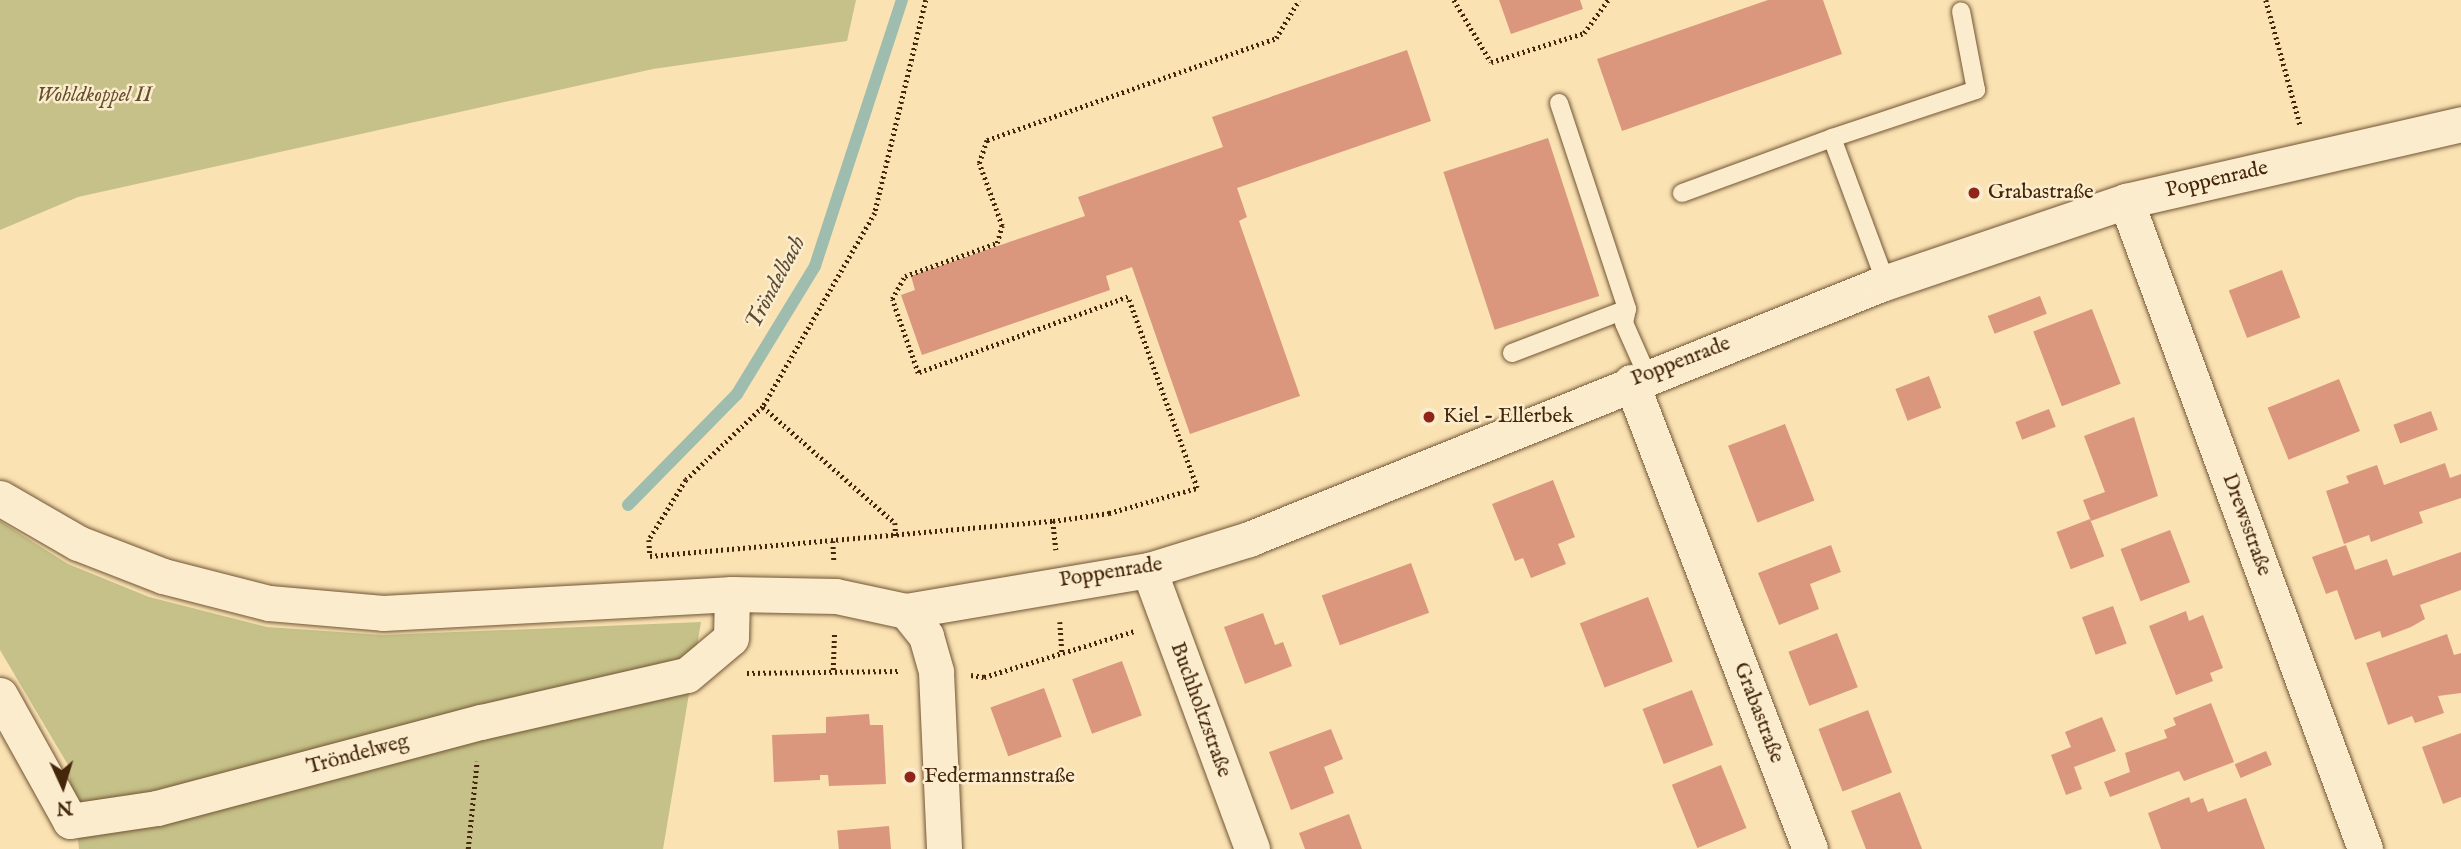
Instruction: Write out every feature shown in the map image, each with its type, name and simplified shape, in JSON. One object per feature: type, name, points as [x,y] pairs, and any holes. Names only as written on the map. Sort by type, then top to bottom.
[{"type":"street","name":"Poppenrade","points":[[906,611],[1149,570],[1249,539],[1639,379],[1886,282],[2126,201],[2461,124]]},
{"type":"street","name":"Drewsstraße","points":[[2126,201],[2365,849]]},
{"type":"street","name":"Grabastraße","points":[[1639,379],[1810,849]]},
{"type":"street","points":[[0,498],[78,543],[163,576],[269,603],[383,613],[732,594],[836,596],[906,611],[926,636],[936,672],[944,849]]},
{"type":"street","name":"Buchholtzstraße","points":[[1149,570],[1252,849]]},
{"type":"street","name":"Tröndelweg","points":[[0,695],[11,737],[70,821],[158,808],[481,722],[687,675],[731,638],[732,594]]},
{"type":"lane","points":[[1682,193],[1832,138],[1976,90],[1961,11]]},
{"type":"lane","points":[[1559,103],[1627,309],[1624,323],[1639,379]]},
{"type":"lane","points":[[1832,138],[1886,282]]},
{"type":"lane","points":[[1511,353],[1627,309]]},
{"type":"path","points":[[926,0],[875,213],[763,407],[686,480],[649,540],[650,556],[896,536],[1109,513],[1197,488],[1128,297],[918,373],[892,299],[905,276],[997,243],[1002,226],[979,163],[987,140],[1276,38],[1300,0]]},
{"type":"path","points":[[1454,0],[1491,62],[1584,33],[1608,0]]},
{"type":"path","points":[[2266,0],[2310,159]]},
{"type":"path","points":[[763,407],[895,523],[896,536]]},
{"type":"path","points":[[468,849],[481,722]]},
{"type":"green space","name":"Wohldkoppel II","points":[[0,0],[856,0],[847,41],[653,69],[78,197],[0,230]]},
{"type":"green space","points":[[0,521],[68,564],[149,597],[267,627],[383,635],[701,622],[663,849],[79,849],[68,765],[0,650]]},
{"type":"building","points":[[1499,0],[1580,0],[1583,9],[1511,34]]},
{"type":"building","points":[[1768,0],[1823,0],[1842,54],[1622,131],[1597,59]]},
{"type":"building","points":[[1407,50],[1431,121],[1237,188],[1247,217],[1239,221],[1300,396],[1190,434],[1132,267],[1106,276],[1110,290],[922,355],[901,295],[915,290],[911,276],[1085,216],[1078,197],[1223,147],[1212,117]]},
{"type":"building","points":[[1548,138],[1599,296],[1495,330],[1443,172]]},
{"type":"building","points":[[2282,270],[2300,318],[2247,338],[2229,290]]},
{"type":"building","points":[[2040,296],[2047,314],[1995,334],[1988,316]]},
{"type":"building","points":[[2092,309],[2121,384],[2062,406],[2033,332]]},
{"type":"building","points":[[1929,376],[1941,408],[1908,421],[1895,389]]},
{"type":"building","points":[[2339,379],[2360,431],[2289,460],[2268,408]]},
{"type":"building","points":[[2049,409],[2056,427],[2022,440],[2015,422]]},
{"type":"building","points":[[2431,411],[2438,430],[2400,443],[2393,425]]},
{"type":"building","points":[[2134,417],[2158,496],[2091,521],[2083,500],[2105,492],[2084,436]]},
{"type":"building","points":[[1785,424],[1814,501],[1757,522],[1728,446]]},
{"type":"building","points":[[2445,463],[2450,478],[2461,474],[2461,498],[2419,512],[2423,523],[2371,542],[2369,535],[2344,544],[2326,491],[2349,483],[2346,476],[2377,465],[2384,485]]},
{"type":"building","points":[[1553,480],[1575,537],[1558,544],[1566,564],[1531,578],[1523,558],[1515,561],[1492,504]]},
{"type":"building","points":[[2090,519],[2104,556],[2071,569],[2056,532]]},
{"type":"building","points":[[2170,530],[2190,582],[2141,601],[2121,549]]},
{"type":"building","points":[[1831,545],[1841,572],[1810,584],[1819,609],[1779,625],[1758,573]]},
{"type":"building","points":[[2346,545],[2355,570],[2387,559],[2393,576],[2461,552],[2461,590],[2420,605],[2425,619],[2411,627],[2382,638],[2380,631],[2355,640],[2337,590],[2326,594],[2312,557]]},
{"type":"building","points":[[1411,563],[1429,613],[1340,645],[1322,595]]},
{"type":"building","points":[[1648,597],[1673,661],[1605,688],[1580,623]]},
{"type":"building","points":[[2113,606],[2127,644],[2096,655],[2082,617]]},
{"type":"building","points":[[2186,611],[2189,621],[2203,615],[2223,668],[2210,673],[2213,681],[2176,695],[2149,626]]},
{"type":"building","points":[[1263,613],[1275,645],[1283,642],[1292,666],[1245,684],[1224,627]]},
{"type":"building","points":[[1837,633],[1858,687],[1809,706],[1788,652]]},
{"type":"building","points":[[2447,634],[2454,655],[2461,653],[2461,693],[2438,696],[2444,713],[2415,723],[2412,716],[2388,725],[2366,663]]},
{"type":"building","points":[[1122,661],[1142,716],[1092,734],[1072,679]]},
{"type":"building","points":[[1044,688],[1062,737],[1008,756],[990,707]]},
{"type":"building","points":[[1692,690],[1713,745],[1664,764],[1643,709]]},
{"type":"building","points":[[2211,703],[2234,762],[2184,781],[2179,771],[2110,797],[2104,782],[2130,772],[2125,753],[2167,738],[2164,730],[2176,725],[2173,718]]},
{"type":"building","points":[[1868,710],[1892,773],[1843,792],[1819,729]]},
{"type":"building","points":[[869,714],[870,725],[883,725],[886,784],[829,786],[828,775],[820,775],[820,780],[774,782],[772,735],[826,733],[826,717]]},
{"type":"building","points":[[2102,717],[2116,751],[2074,767],[2082,789],[2066,795],[2051,755],[2071,747],[2065,732]]},
{"type":"building","points":[[1331,729],[1343,759],[1324,767],[1334,793],[1291,810],[1269,752]]},
{"type":"building","points":[[2461,733],[2461,797],[2443,804],[2422,747]]},
{"type":"building","points":[[2266,751],[2272,765],[2241,778],[2235,764]]},
{"type":"building","points":[[1721,765],[1746,828],[1697,848],[1672,785]]},
{"type":"building","points":[[1900,792],[1922,849],[1866,849],[1851,811]]},
{"type":"building","points":[[2189,797],[2191,803],[2203,798],[2208,812],[2246,798],[2265,849],[2161,849],[2148,813]]},
{"type":"building","points":[[1349,814],[1362,849],[1305,849],[1299,833]]},
{"type":"building","points":[[889,826],[891,849],[839,849],[837,831]]},
{"type":"waterway","name":"Tröndelbach","points":[[628,505],[737,394],[815,266],[902,0]]},
{"type":"place","name":"Grabastraße","points":[[1974,193]]},
{"type":"place","name":"Kiel - Ellerbek","points":[[1429,417]]},
{"type":"place","name":"Federmannstraße","points":[[910,777]]}]
